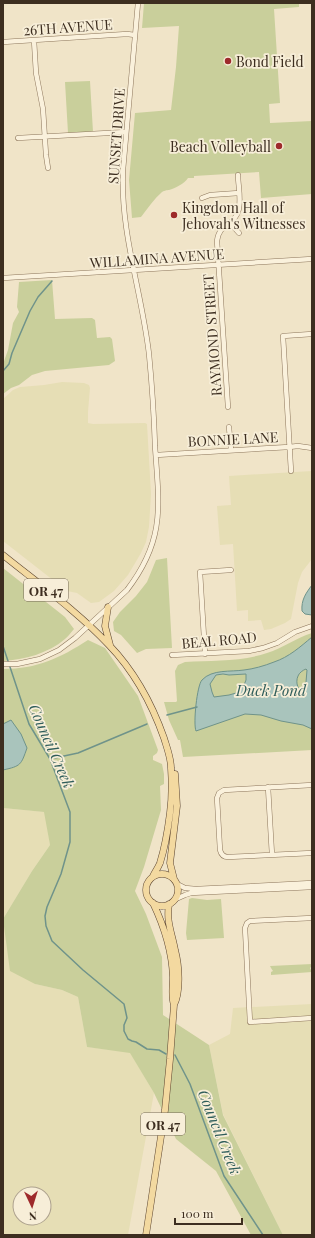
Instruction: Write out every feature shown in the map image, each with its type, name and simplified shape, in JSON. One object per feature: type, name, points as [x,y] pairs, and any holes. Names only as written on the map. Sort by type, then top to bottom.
[{"type":"main road","name":"OR 47","points":[[3,555],[89,625],[110,646],[131,672],[148,701],[162,731],[171,767],[172,790],[169,822],[160,865],[152,876]]},
{"type":"main road","points":[[108,608],[105,626],[110,646]]},
{"type":"main road","points":[[153,903],[161,906],[169,904],[176,899],[178,889],[170,863],[177,806],[174,771],[171,767]]},
{"type":"main road","points":[[174,1005],[172,999],[173,973],[169,947],[158,914],[153,903],[149,899],[146,885],[152,876],[162,873],[171,876],[176,882]]},
{"type":"main road","name":"OR 47","points":[[146,1235],[165,1110],[174,1005],[177,1000],[178,975],[176,951],[168,922],[167,914],[169,904]]},
{"type":"street","name":"SUNSET DRIVE","points":[[3,664],[17,664],[40,659],[55,653],[70,643],[127,590],[133,582],[143,566],[153,543],[157,526],[159,507],[149,354],[125,225],[122,178],[138,3]]},
{"type":"street","name":"26TH AVENUE","points":[[3,42],[127,34],[135,35]]},
{"type":"street","points":[[34,40],[36,73],[43,109],[48,168]]},
{"type":"street","points":[[18,138],[126,132]]},
{"type":"street","name":"RAYMOND STREET","points":[[228,406],[217,235],[223,227],[234,220],[238,212],[240,202],[238,174]]},
{"type":"street","points":[[202,198],[210,195],[239,193]]},
{"type":"street","points":[[230,223],[239,233]]},
{"type":"street","name":"WILLAMINA AVENUE","points":[[3,278],[312,259]]},
{"type":"street","points":[[291,471],[283,336],[312,334]]},
{"type":"street","points":[[229,427],[230,450]]},
{"type":"street","name":"BONNIE LANE","points":[[156,455],[289,446],[312,448]]},
{"type":"street","points":[[205,654],[200,572],[230,570]]},
{"type":"street","name":"BEAL ROAD","points":[[172,655],[249,651],[277,643],[296,632],[312,626]]},
{"type":"street","points":[[312,785],[224,790],[219,792],[217,798],[220,850],[223,855],[228,857],[312,852]]},
{"type":"street","points":[[268,787],[272,855]]},
{"type":"street","points":[[176,882],[185,888],[196,889],[312,883]]},
{"type":"street","points":[[176,899],[191,893],[312,887]]},
{"type":"street","points":[[312,918],[250,921],[246,922],[245,928],[250,1022],[312,1018]]},
{"type":"shaded area","points":[[62,382],[84,383],[89,385],[88,423],[147,424],[151,494],[149,527],[146,542],[128,575],[114,591],[99,602],[91,603],[77,593],[67,591],[3,541],[3,399],[13,390],[20,387]]},
{"type":"shaded area","points":[[312,471],[312,559],[302,572],[298,583],[291,619],[271,629],[264,630],[261,620],[248,621],[248,610],[237,611],[233,544],[220,545],[217,506],[231,505],[229,476]]},
{"type":"shaded area","points":[[3,808],[45,812],[50,845],[32,871],[3,919]]},
{"type":"shaded area","points":[[3,919],[35,984],[62,990],[78,997],[87,1047],[130,1052],[154,1093],[128,1235],[3,1235]]},
{"type":"shaded area","points":[[312,1004],[312,1235],[283,1235],[223,1114],[209,1045],[230,1034],[233,1008]]},
{"type":"green space","points":[[144,3],[299,3],[299,7],[274,9],[280,103],[269,104],[270,123],[312,121],[312,194],[261,198],[259,172],[194,176],[194,178],[188,178],[177,187],[163,192],[141,217],[132,218],[129,180],[135,113],[171,110],[179,26],[142,28]]},
{"type":"green space","points":[[90,81],[93,132],[68,133],[65,82]]},
{"type":"green space","points":[[52,280],[55,319],[92,318],[95,320],[97,338],[110,337],[112,339],[115,361],[109,365],[45,371],[32,375],[19,385],[11,388],[3,394],[3,364],[8,350],[13,323],[19,312],[17,307],[19,282]]},
{"type":"green space","points":[[167,558],[172,648],[146,649],[137,653],[121,635],[114,631],[113,622],[147,582],[156,560]]},
{"type":"green space","points":[[3,568],[65,617],[74,629],[59,644],[36,655],[3,661]]},
{"type":"green space","points":[[312,633],[312,750],[183,757],[180,740],[178,740],[169,720],[164,702],[177,701],[175,671],[178,665],[185,662],[226,660],[257,656],[273,651]]},
{"type":"green space","points":[[88,640],[105,648],[138,696],[158,750],[153,756],[153,760],[162,764],[164,774],[164,784],[160,786],[161,810],[144,867],[135,891],[146,914],[162,957],[163,1015],[209,1045],[223,1115],[283,1235],[251,1235],[216,1171],[176,1139],[154,1093],[130,1053],[87,1047],[78,997],[62,990],[35,984],[10,971],[3,919],[32,871],[50,845],[44,812],[3,808],[3,669],[37,665],[58,657]]},
{"type":"green space","points":[[189,899],[207,900],[221,899],[224,938],[187,940],[186,933]]},
{"type":"green space","points":[[312,964],[310,968],[312,972],[271,975],[271,972],[273,971],[270,966]]},
{"type":"water","points":[[312,585],[312,615],[305,614],[302,611],[302,603]]},
{"type":"water","name":"Duck Pond","points":[[312,637],[312,729],[303,725],[281,721],[261,715],[245,714],[196,731],[195,713],[197,696],[200,683],[206,676],[222,672],[247,670],[279,660],[289,655]],"holes":[[[306,669],[307,670],[305,693],[299,689],[297,679],[299,674]],[[246,674],[246,680],[244,685],[236,693],[214,697],[210,684],[216,675]]]},
{"type":"water","points":[[11,720],[21,734],[27,748],[20,764],[3,770],[3,724]]},
{"type":"waterway","points":[[3,371],[9,364],[12,353],[30,311],[38,297],[52,281]]},
{"type":"waterway","name":"Council Creek","points":[[3,646],[29,724],[50,759],[70,812],[70,842],[61,874],[47,907],[45,916],[46,926],[52,941],[83,970],[124,1004],[127,1018],[124,1025],[124,1031],[128,1039],[147,1049],[159,1050],[166,1054]]},
{"type":"waterway","points":[[167,715],[197,707]]},
{"type":"waterway","points":[[50,759],[78,753],[147,724]]},
{"type":"waterway","name":"Council Creek","points":[[175,1055],[190,1084],[224,1176],[263,1235]]},
{"type":"place","name":"Bond Field","points":[[228,61]]},
{"type":"place","name":"Beach Volleyball","points":[[279,146]]},
{"type":"place","name":"Kingdom Hall of Jehovah's Witnesses","points":[[174,215]]}]
